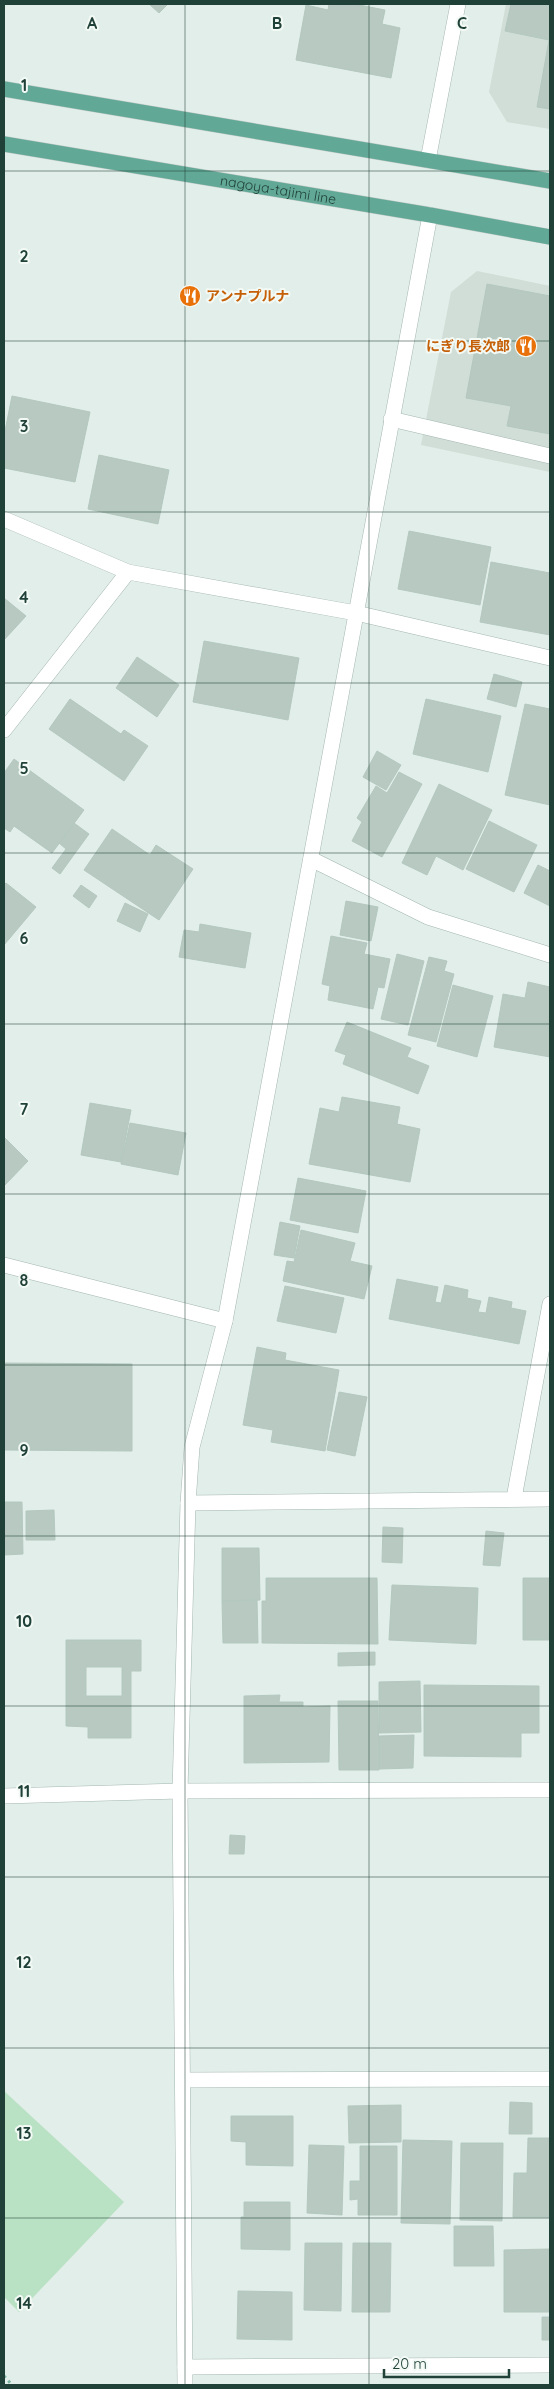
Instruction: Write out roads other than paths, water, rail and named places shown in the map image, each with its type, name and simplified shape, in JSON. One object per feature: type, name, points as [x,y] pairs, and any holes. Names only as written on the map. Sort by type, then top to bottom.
[{"type":"main road","points":[[4,89],[550,181]]},
{"type":"main road","name":"nagoya-tajimi line","points":[[4,144],[430,215],[550,237]]},
{"type":"street","points":[[428,160],[458,4]]},
{"type":"street","points":[[185,2385],[180,1791],[188,1503],[192,1447],[225,1321],[430,215]]},
{"type":"street","points":[[391,419],[550,456]]},
{"type":"street","points":[[4,519],[128,572],[356,613],[550,658]]},
{"type":"street","points":[[4,730],[128,572]]},
{"type":"street","points":[[311,860],[428,916],[550,955]]},
{"type":"street","points":[[4,1265],[225,1321]]},
{"type":"street","points":[[514,1498],[550,1304]]},
{"type":"street","points":[[188,1503],[550,1499]]},
{"type":"street","points":[[4,1796],[180,1791],[550,1790]]},
{"type":"street","points":[[183,2080],[550,2079]]},
{"type":"street","points":[[185,2367],[550,2365]]},
{"type":"place","name":"アンナプルナ","points":[[190,296]]},
{"type":"place","name":"にぎり長次郎","points":[[526,346]]}]
